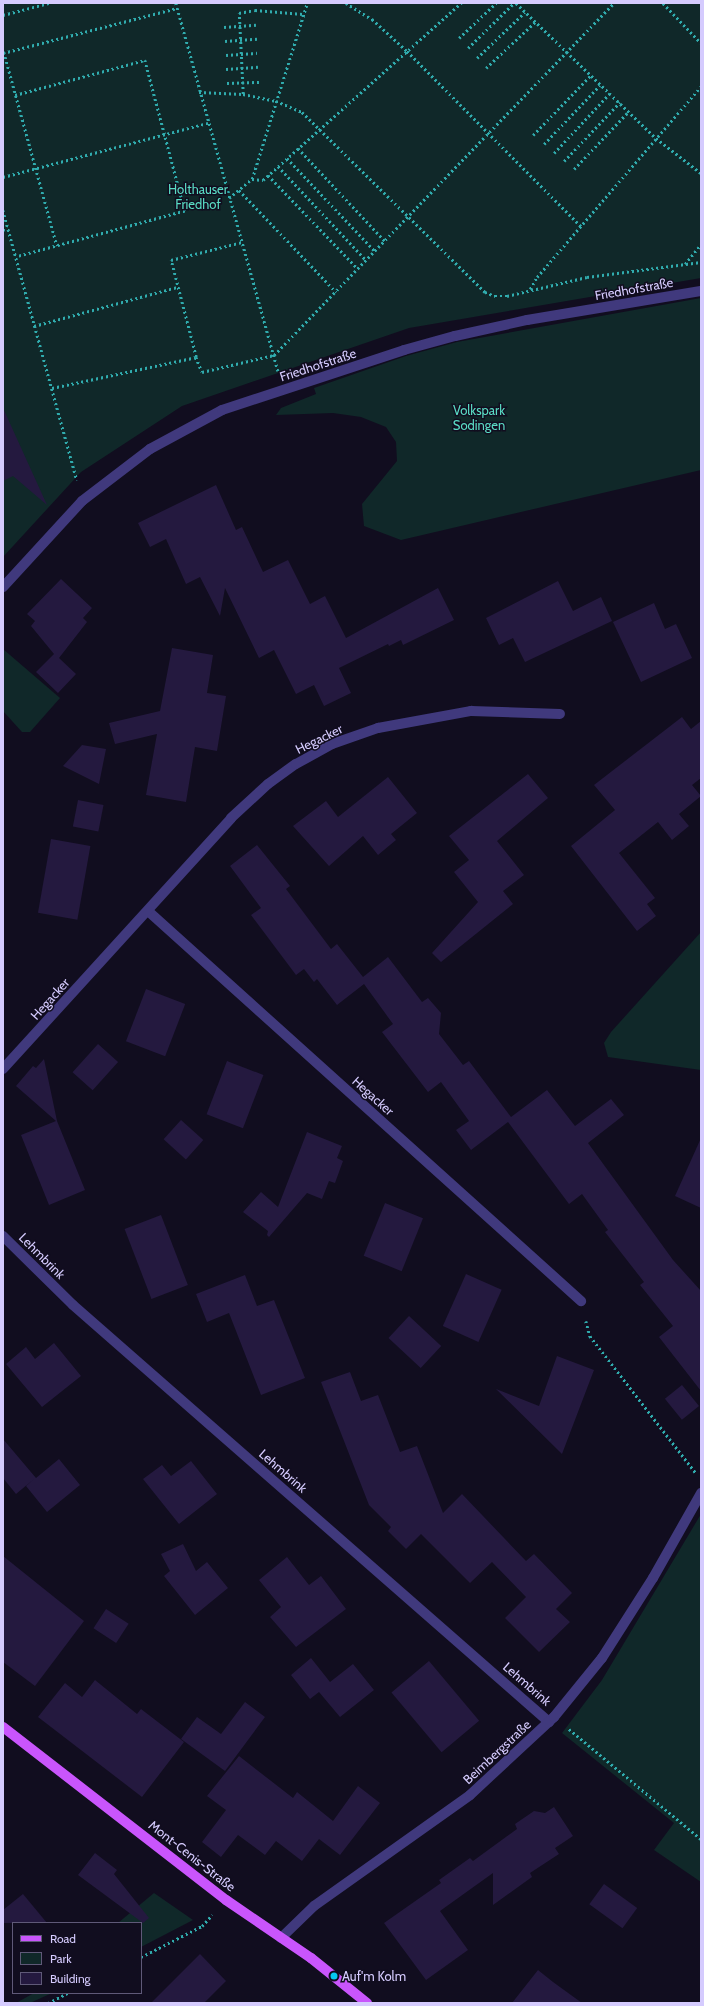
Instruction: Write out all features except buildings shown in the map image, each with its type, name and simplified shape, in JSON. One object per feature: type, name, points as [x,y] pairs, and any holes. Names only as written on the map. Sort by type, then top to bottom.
[{"type":"main road","name":"Mont-Cenis-Straße","points":[[3,1727],[226,1900],[328,1971],[367,2003]]},
{"type":"street","name":"Friedhofstraße","points":[[3,587],[82,501],[150,449],[222,410],[404,350],[455,336],[527,320],[701,291]]},
{"type":"street","name":"Hegacker","points":[[3,1069],[231,818],[263,789],[296,764],[332,744],[378,728],[471,711],[560,714]]},
{"type":"street","name":"Hegacker","points":[[148,911],[580,1301]]},
{"type":"street","name":"Lehmbrink","points":[[3,1236],[73,1305],[549,1722]]},
{"type":"street","name":"Beimbergstraße","points":[[281,1938],[314,1906],[470,1795],[549,1722],[602,1658],[653,1578],[701,1492]]},
{"type":"path","points":[[3,15],[39,4],[49,3]]},
{"type":"path","points":[[176,3],[199,92],[274,355],[282,390]]},
{"type":"path","points":[[229,198],[252,179],[307,3]]},
{"type":"path","points":[[346,3],[372,19],[407,51],[582,227]]},
{"type":"path","points":[[252,179],[263,180],[461,3]]},
{"type":"path","points":[[459,38],[496,3]]},
{"type":"path","points":[[468,48],[515,3],[656,138],[701,173]]},
{"type":"path","points":[[242,242],[171,260],[196,357],[202,372],[274,355],[614,3]]},
{"type":"path","points":[[663,3],[701,43]]},
{"type":"path","points":[[57,246],[3,53],[177,8]]},
{"type":"path","points":[[244,94],[239,13],[255,10],[303,14]]},
{"type":"path","points":[[477,58],[525,12]]},
{"type":"path","points":[[486,68],[535,22]]},
{"type":"path","points":[[224,27],[256,25]]},
{"type":"path","points":[[225,41],[256,38]]},
{"type":"path","points":[[226,55],[257,53]]},
{"type":"path","points":[[15,95],[145,60],[185,211],[16,257]]},
{"type":"path","points":[[226,68],[258,67]]},
{"type":"path","points":[[533,135],[591,75]]},
{"type":"path","points":[[228,82],[259,82]]},
{"type":"path","points":[[544,144],[600,84]]},
{"type":"path","points":[[530,289],[537,277],[582,227],[701,86]]},
{"type":"path","points":[[199,92],[244,94],[276,101],[302,112],[321,128],[485,292],[495,296],[508,296],[530,289],[587,277],[701,262]]},
{"type":"path","points":[[554,153],[610,93]]},
{"type":"path","points":[[564,161],[620,102]]},
{"type":"path","points":[[574,169],[629,111]]},
{"type":"path","points":[[3,177],[208,123]]},
{"type":"path","points":[[298,148],[385,241]]},
{"type":"path","points":[[287,158],[375,251]]},
{"type":"path","points":[[278,166],[366,260]]},
{"type":"path","points":[[268,175],[358,269]]},
{"type":"path","points":[[239,190],[336,292]]},
{"type":"path","points":[[3,210],[82,501]]},
{"type":"path","points":[[3,230],[8,228]]},
{"type":"path","points":[[685,264],[701,244]]},
{"type":"path","points":[[34,326],[178,287]]},
{"type":"path","points":[[52,388],[196,357]]},
{"type":"path","points":[[590,1336],[701,1480]]},
{"type":"path","points":[[567,1727],[701,1839]]},
{"type":"path","points":[[142,1956],[202,1926],[226,1900]]},
{"type":"path","points":[[48,2003],[66,1994]]},
{"type":"green space","name":"Holthauser Friedhof","points":[[3,3],[701,3],[701,278],[409,328],[182,406],[81,472],[3,557]]},
{"type":"green space","name":"Volkspark Sodingen","points":[[701,298],[701,470],[401,540],[364,526],[362,504],[397,461],[396,442],[386,427],[361,417],[333,413],[276,415],[281,408],[316,394],[314,388],[406,356],[457,342]]},
{"type":"green space","points":[[3,649],[60,698],[30,732],[22,732],[3,711]]},
{"type":"green space","points":[[701,932],[701,1070],[608,1057],[604,1043],[611,1032]]},
{"type":"green space","points":[[701,1514],[701,1882],[654,1850],[674,1823],[562,1733],[602,1680]]},
{"type":"green space","points":[[154,1893],[193,1920],[142,1946],[142,1922],[119,1922]]},
{"type":"green space","points":[[32,1994],[50,1994],[30,2003],[16,2003]]},
{"type":"place","name":"Auf'm Kolm","points":[[334,1976]]}]
